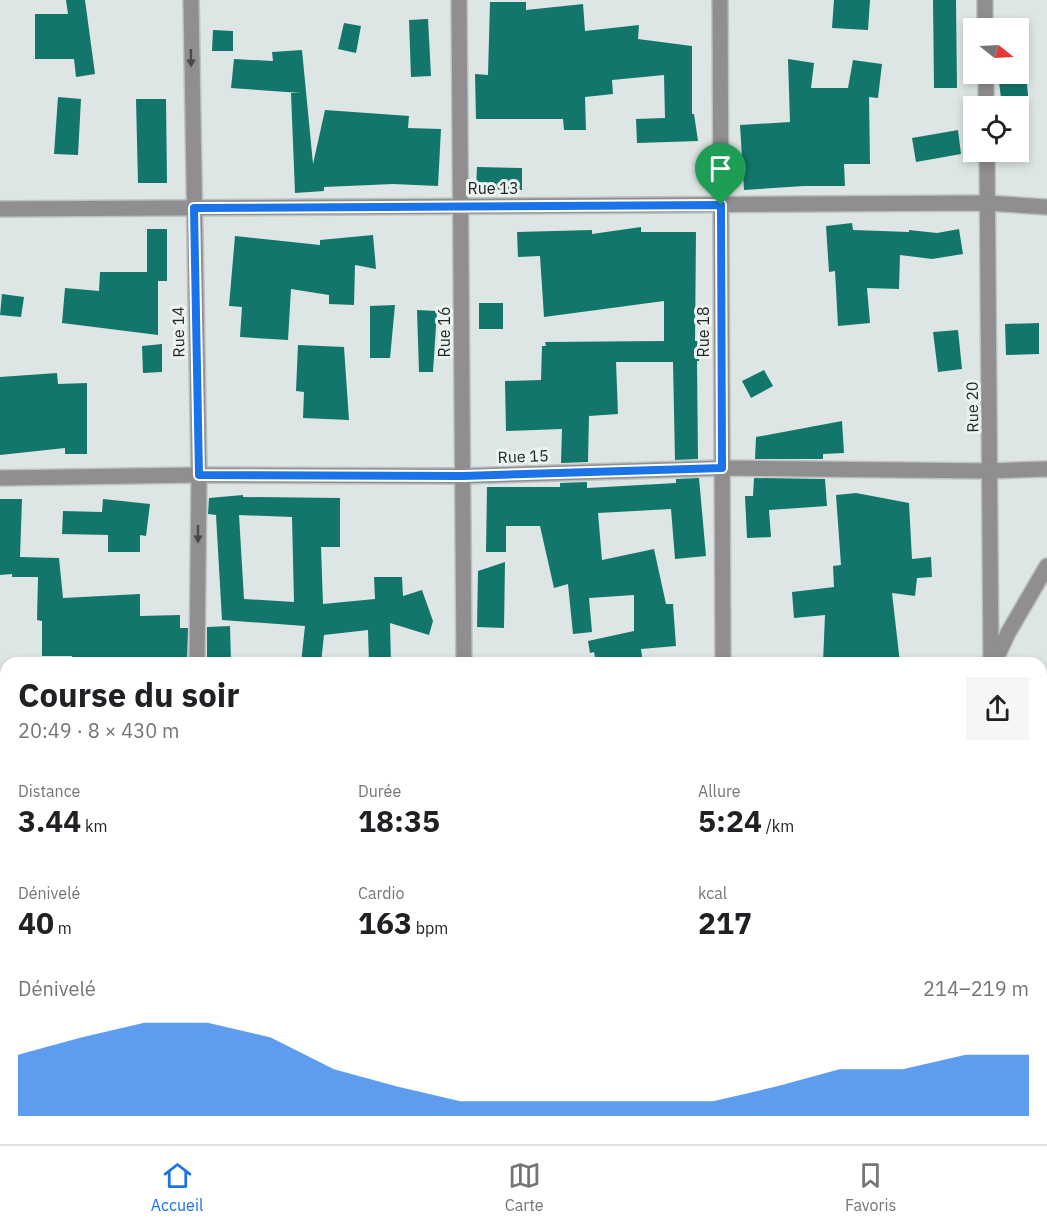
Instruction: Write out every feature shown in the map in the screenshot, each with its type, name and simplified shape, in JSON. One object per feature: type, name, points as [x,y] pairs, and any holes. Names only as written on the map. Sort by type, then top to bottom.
[{"type":"street","name":"Rue 14","points":[[191,0],[199,475],[197,657]]},
{"type":"street","name":"Rue 16","points":[[459,0],[464,657]]},
{"type":"street","name":"Rue 18","points":[[720,0],[723,657]]},
{"type":"street","points":[[985,0],[985,18]]},
{"type":"street","name":"Rue 20","points":[[987,162],[993,657]]},
{"type":"street","name":"Rue 13","points":[[0,209],[987,203],[1047,207]]},
{"type":"street","name":"Rue 15","points":[[0,478],[199,475],[463,476],[722,468],[990,471],[1047,469]]},
{"type":"street","points":[[996,657],[1047,566]]},
{"type":"building","points":[[66,0],[85,0],[95,74],[76,77],[74,59],[35,59],[35,14],[68,14]]},
{"type":"building","points":[[834,0],[870,0],[868,30],[832,28]]},
{"type":"building","points":[[933,0],[956,0],[957,88],[934,88]]},
{"type":"building","points":[[490,2],[526,2],[526,10],[583,4],[585,31],[639,25],[638,39],[692,46],[692,114],[694,114],[698,141],[637,143],[636,119],[665,118],[664,75],[612,80],[613,94],[585,97],[586,130],[564,130],[563,119],[476,119],[475,74],[488,75]]},
{"type":"building","points":[[428,19],[431,76],[411,77],[409,20]]},
{"type":"building","points":[[344,23],[361,26],[356,53],[338,49]]},
{"type":"building","points":[[213,30],[233,31],[233,51],[212,51]]},
{"type":"building","points":[[302,50],[313,164],[325,110],[409,116],[408,128],[441,129],[438,186],[393,184],[324,187],[324,191],[295,193],[291,93],[301,93],[231,88],[234,59],[273,61],[272,52]]},
{"type":"building","points":[[788,59],[814,63],[811,88],[848,88],[853,60],[882,64],[878,98],[869,97],[870,164],[844,164],[845,186],[744,190],[740,125],[790,122]]},
{"type":"building","points":[[999,84],[1027,84],[1028,96],[1001,96]]},
{"type":"building","points":[[58,97],[81,99],[78,155],[54,154]]},
{"type":"building","points":[[136,99],[166,99],[167,183],[138,183]]},
{"type":"building","points":[[958,130],[961,154],[916,162],[912,138]]},
{"type":"building","points":[[477,167],[522,168],[522,190],[476,189]]},
{"type":"building","points":[[852,223],[853,230],[909,232],[909,230],[937,233],[959,229],[963,254],[932,259],[900,255],[899,289],[867,288],[870,323],[838,326],[835,271],[829,272],[826,226]]},
{"type":"building","points":[[641,227],[641,232],[696,232],[695,341],[699,341],[699,361],[697,361],[698,459],[675,460],[673,362],[616,362],[618,414],[589,416],[588,462],[561,463],[562,429],[506,431],[505,381],[541,380],[542,346],[546,346],[545,342],[664,341],[664,301],[544,317],[540,256],[518,257],[517,232],[592,230],[592,234]]},
{"type":"building","points":[[147,229],[167,229],[167,281],[158,281],[158,335],[62,323],[65,288],[99,291],[100,272],[147,272]]},
{"type":"building","points":[[373,235],[376,269],[355,265],[354,305],[329,304],[329,295],[291,289],[288,340],[240,337],[242,307],[229,306],[235,236],[320,245],[320,240]]},
{"type":"building","points":[[2,294],[24,297],[21,317],[0,315]]},
{"type":"building","points":[[479,303],[503,303],[503,329],[479,329]]},
{"type":"building","points":[[395,305],[390,358],[370,358],[370,306]]},
{"type":"building","points":[[417,310],[437,311],[433,372],[419,372]]},
{"type":"building","points":[[1039,323],[1039,354],[1006,355],[1005,324]]},
{"type":"building","points":[[958,330],[962,369],[938,372],[933,332]]},
{"type":"building","points":[[162,344],[162,372],[143,373],[142,346]]},
{"type":"building","points":[[298,345],[344,347],[349,420],[303,418],[304,392],[296,391]]},
{"type":"building","points":[[764,370],[773,386],[751,398],[742,381]]},
{"type":"building","points":[[57,373],[58,384],[87,383],[87,454],[65,454],[65,448],[0,455],[0,377]]},
{"type":"building","points":[[842,421],[844,453],[823,454],[823,459],[755,459],[756,437]]},
{"type":"building","points":[[699,478],[706,556],[675,559],[671,509],[598,513],[602,560],[654,549],[666,604],[673,604],[676,646],[641,649],[642,657],[595,657],[594,652],[590,653],[588,641],[634,631],[634,595],[589,598],[592,632],[573,634],[568,584],[554,588],[540,526],[506,526],[506,552],[486,552],[487,487],[560,487],[560,483],[587,482],[587,488],[676,483],[676,479]]},
{"type":"building","points":[[754,478],[825,479],[827,506],[769,510],[771,537],[747,538],[745,496],[753,496]]},
{"type":"building","points":[[856,493],[909,503],[912,559],[931,557],[932,577],[917,578],[915,596],[892,593],[899,657],[823,657],[825,615],[794,618],[792,592],[834,587],[833,566],[841,565],[836,495]]},
{"type":"building","points":[[243,495],[243,497],[340,498],[340,547],[321,547],[323,604],[375,599],[374,577],[402,577],[403,596],[422,590],[433,621],[429,635],[390,623],[391,657],[369,657],[368,630],[324,635],[322,657],[302,657],[305,626],[222,620],[216,515],[208,514],[209,498]],"holes":[[[239,515],[292,517],[294,602],[244,599]]]},
{"type":"building","points":[[0,499],[22,499],[20,557],[59,558],[63,598],[140,594],[140,616],[180,615],[180,628],[188,628],[187,657],[42,656],[42,621],[37,620],[38,577],[0,575]]},
{"type":"building","points":[[103,499],[150,504],[146,536],[140,535],[140,552],[108,552],[108,535],[62,534],[63,511],[102,512]]},
{"type":"building","points":[[505,562],[504,628],[477,627],[478,571]]},
{"type":"building","points":[[230,626],[231,657],[207,657],[207,627]]},
{"type":"route","points":[[721,205],[722,468],[463,476],[199,475],[194,208],[721,205]]}]
